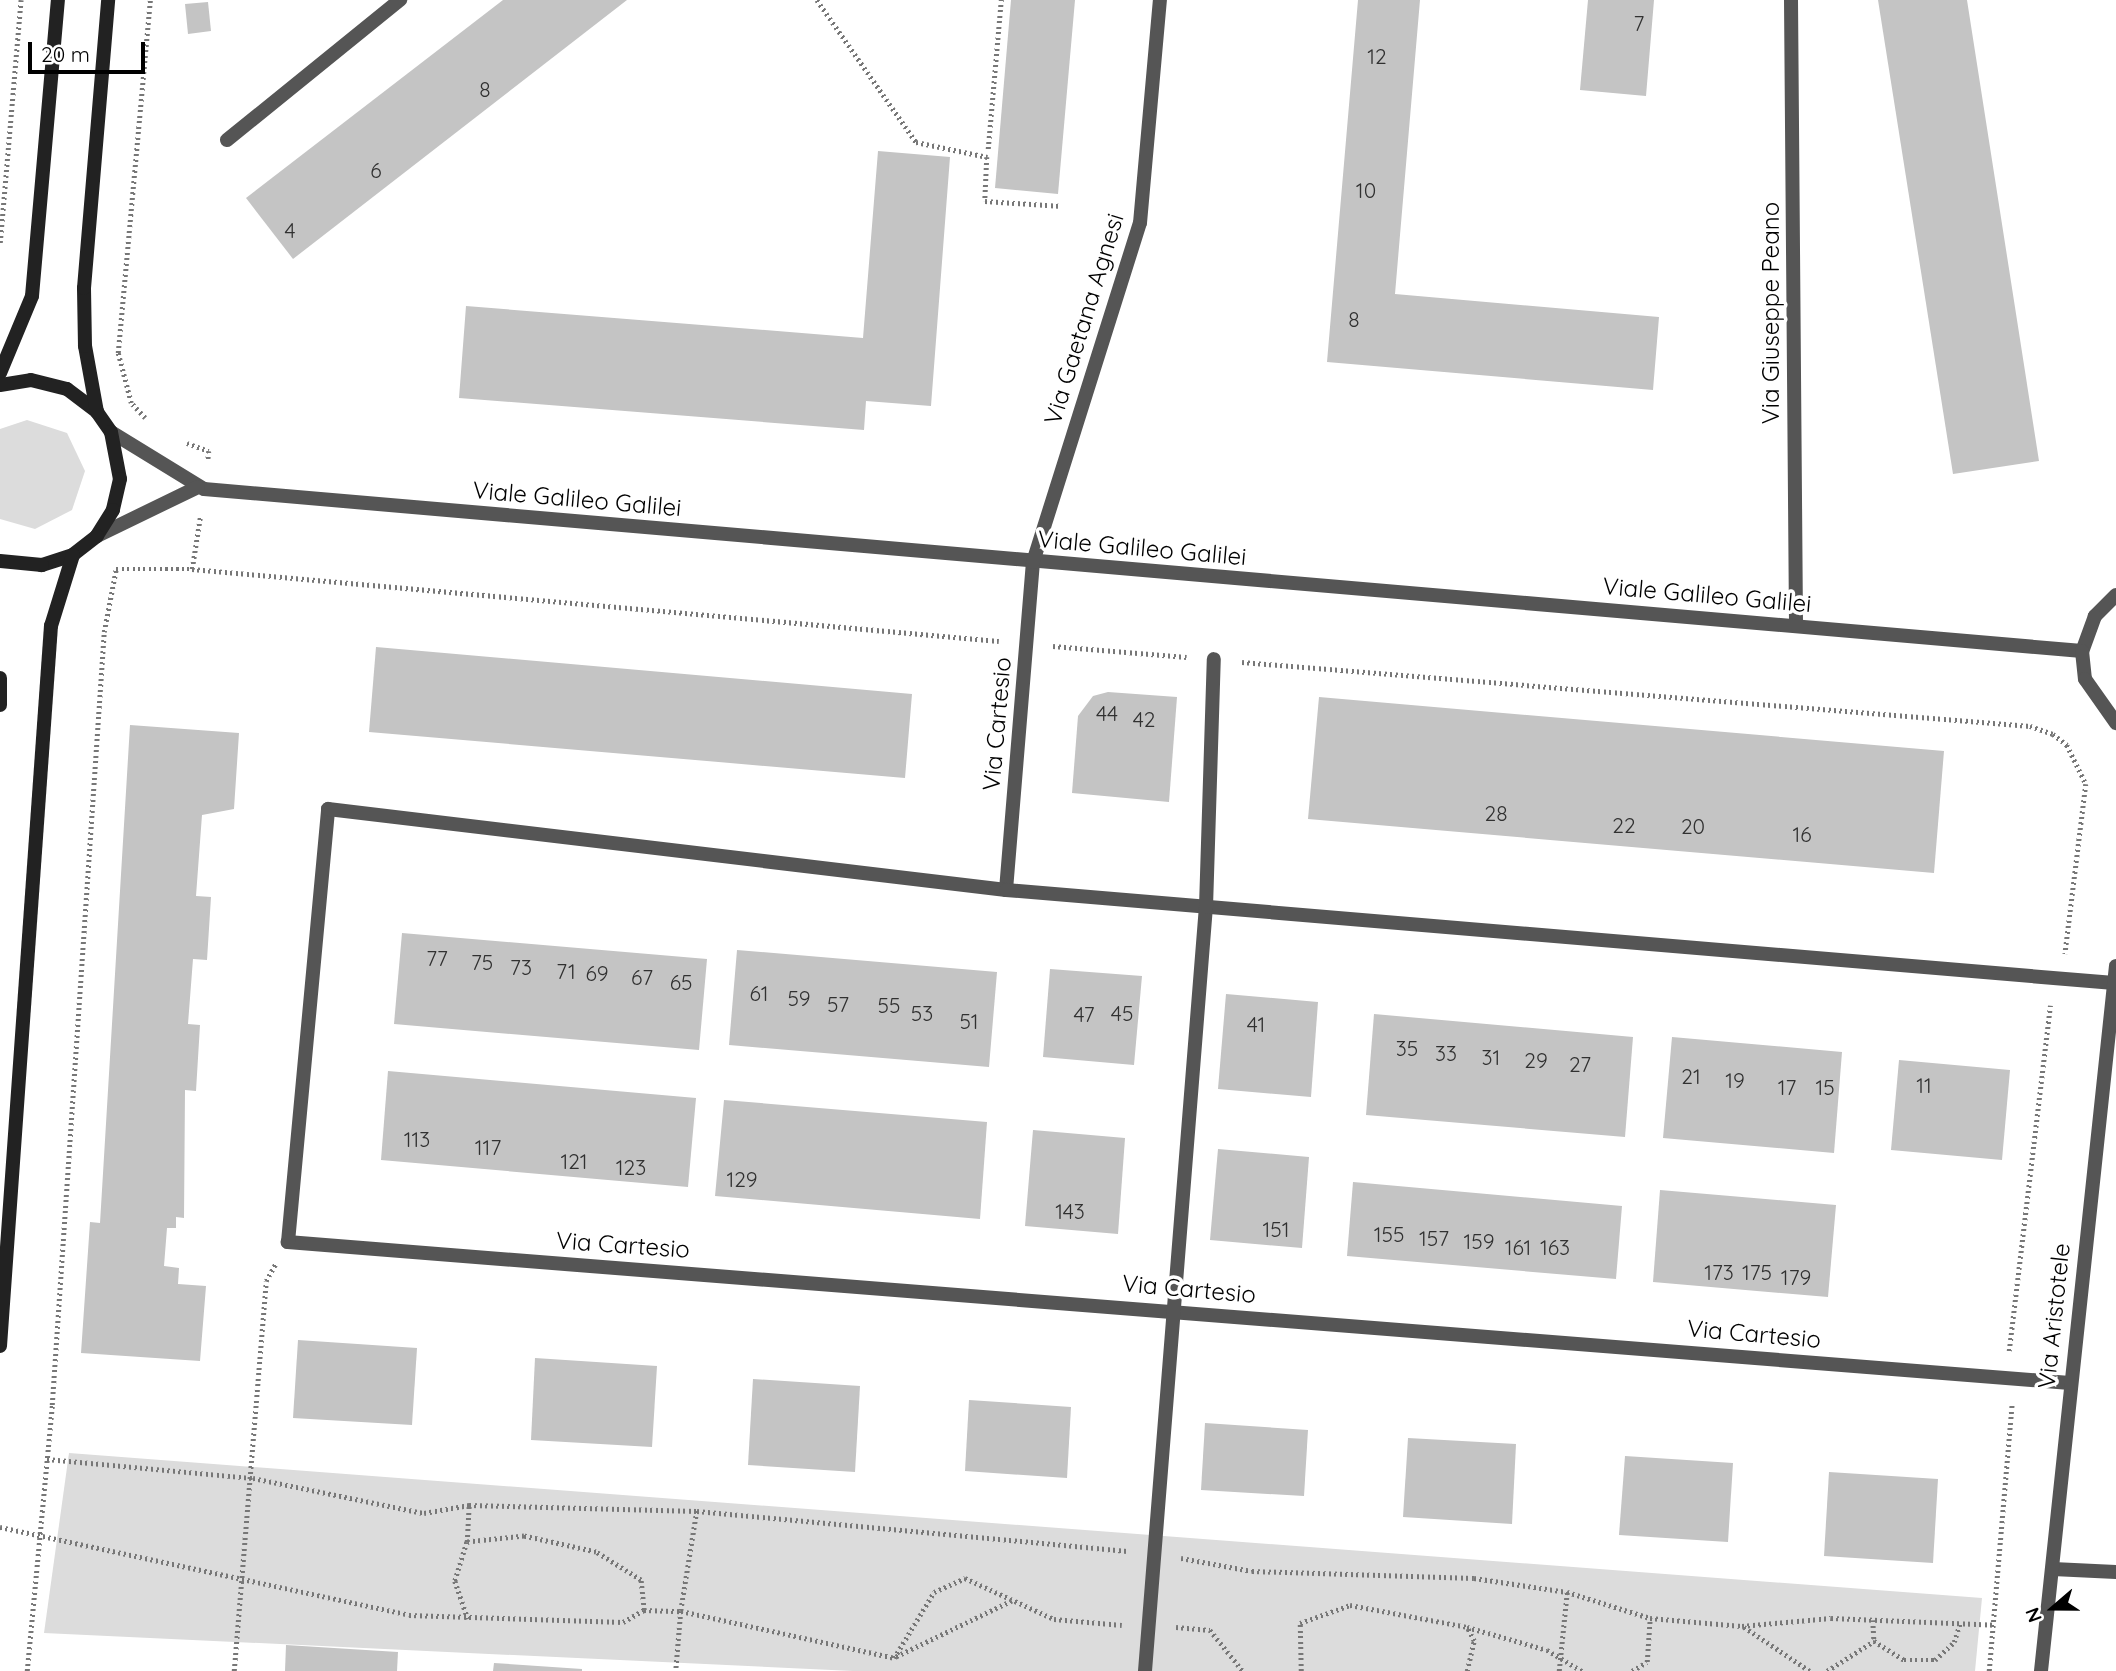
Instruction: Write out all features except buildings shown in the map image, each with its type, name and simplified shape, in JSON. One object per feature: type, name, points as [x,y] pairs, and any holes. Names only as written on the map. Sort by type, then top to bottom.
[{"type":"street","points":[[0,373],[32,296],[58,0]]},
{"type":"street","points":[[97,412],[85,346],[84,288],[108,0]]},
{"type":"street","points":[[227,140],[400,0]]},
{"type":"street","name":"Via Gaetana Agnesi","points":[[1033,562],[1140,223],[1160,0]]},
{"type":"street","name":"Via Giuseppe Peano","points":[[1791,0],[1796,626]]},
{"type":"street","points":[[0,385],[30,380],[67,389],[97,412],[111,432],[121,479],[113,510],[97,536]]},
{"type":"street","points":[[111,432],[201,488]]},
{"type":"street","points":[[0,561],[42,565],[73,555],[97,536],[201,488]]},
{"type":"street","name":"Viale Galileo Galilei","points":[[201,488],[2082,651]]},
{"type":"street","points":[[0,1346],[51,626],[73,555]]},
{"type":"street","name":"Via Cartesio","points":[[1006,890],[1033,562]]},
{"type":"street","points":[[2116,595],[2095,615],[2082,651],[2084,679],[2116,723]]},
{"type":"street","points":[[1145,1671],[1170,1310],[1206,906],[1214,659]]},
{"type":"street","points":[[0,678],[0,705]]},
{"type":"street","points":[[288,1242],[328,809],[1006,890],[2114,983]]},
{"type":"street","name":"Via Aristotele","points":[[2041,1671],[2116,966]]},
{"type":"street","name":"Via Cartesio","points":[[288,1242],[2070,1383]]},
{"type":"street","points":[[2053,1569],[2116,1572]]},
{"type":"path","points":[[0,243],[22,0]]},
{"type":"path","points":[[150,0],[118,353],[131,403],[153,427]]},
{"type":"path","points":[[817,0],[916,142],[987,157],[985,201],[1062,206]]},
{"type":"path","points":[[988,149],[1001,0]]},
{"type":"path","points":[[172,439],[209,451],[201,488],[192,569]]},
{"type":"path","points":[[234,1671],[253,1478],[266,1281],[288,1242]]},
{"type":"path","points":[[47,1459],[253,1478],[424,1513],[469,1505],[697,1510],[1154,1553],[1252,1571],[1474,1578],[1567,1592],[1650,1619],[1742,1626],[1873,1620],[1995,1625]]},
{"type":"path","points":[[468,1619],[455,1581],[467,1542],[469,1505]]},
{"type":"path","points":[[676,1671],[681,1611],[697,1510]]},
{"type":"path","points":[[0,1527],[242,1575],[409,1615],[623,1622],[643,1610],[681,1611],[894,1658],[1012,1601],[979,1582],[950,1582],[934,1592],[894,1658]]},
{"type":"path","points":[[467,1542],[524,1536],[596,1552],[641,1580],[643,1610]]},
{"type":"path","points":[[1559,1671],[1567,1592]]},
{"type":"path","points":[[1301,1671],[1300,1623],[1335,1610],[1360,1605],[1467,1627],[1561,1656],[1582,1671]]},
{"type":"path","points":[[1632,1671],[1647,1662],[1650,1619]]},
{"type":"path","points":[[1873,1620],[1874,1641]]},
{"type":"path","points":[[1874,1641],[1904,1660],[1935,1660],[1954,1642],[1960,1624]]},
{"type":"path","points":[[1742,1626],[1770,1638],[1810,1671]]},
{"type":"path","points":[[1467,1627],[1474,1641],[1467,1671]]},
{"type":"path","points":[[1827,1671],[1874,1641]]},
{"type":"shaded area","points":[[27,420],[67,433],[85,471],[72,510],[35,529],[0,519],[0,429]]},
{"type":"shaded area","points":[[69,1453],[1982,1598],[1975,1671],[853,1671],[44,1633]]}]
